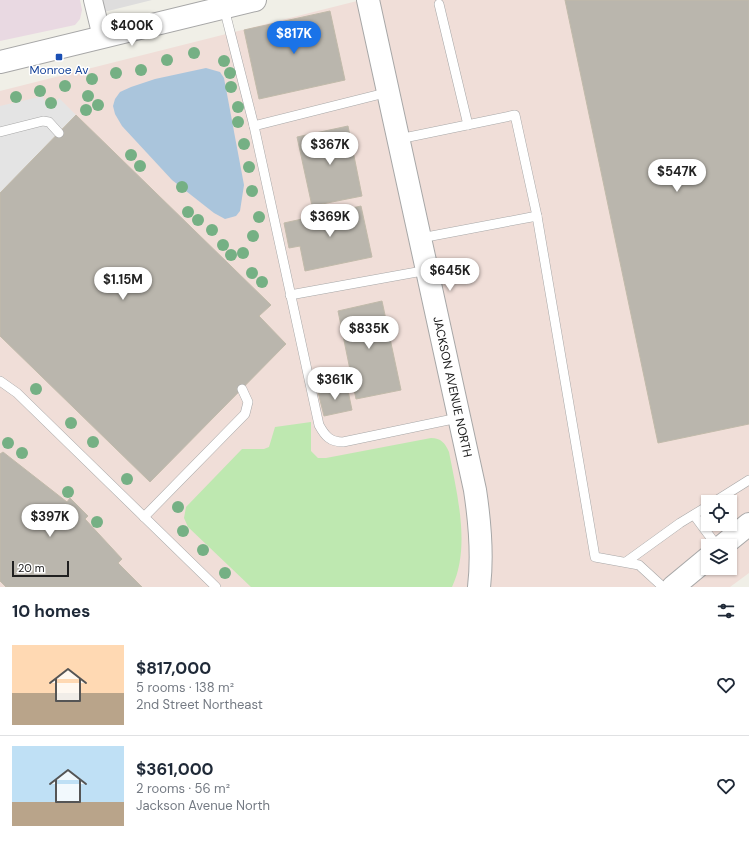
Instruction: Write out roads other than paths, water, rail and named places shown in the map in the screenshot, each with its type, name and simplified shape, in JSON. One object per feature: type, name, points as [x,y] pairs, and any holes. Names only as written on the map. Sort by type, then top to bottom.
[{"type":"street","points":[[93,0],[102,37]]},
{"type":"street","points":[[0,62],[256,0]]},
{"type":"street","name":"JACKSON AVENUE NORTH","points":[[368,0],[428,270],[458,418],[475,490],[481,529],[482,562],[479,587]]},
{"type":"street","points":[[731,539],[749,524]]},
{"type":"street","points":[[673,587],[701,564]]},
{"type":"lane","points":[[439,4],[468,125]]},
{"type":"lane","points":[[224,8],[254,126],[319,425],[328,438],[335,442],[343,442],[458,418]]},
{"type":"lane","points":[[254,126],[389,92]]},
{"type":"lane","points":[[399,139],[515,116],[537,216],[595,556],[639,565],[664,587]]},
{"type":"lane","points":[[0,132],[42,121],[49,122],[59,133]]},
{"type":"lane","points":[[421,238],[537,216]]},
{"type":"lane","points":[[290,295],[428,270]]},
{"type":"lane","points":[[0,381],[17,393],[216,587]]},
{"type":"lane","points":[[144,517],[245,414],[248,402],[242,389]]},
{"type":"lane","points":[[725,495],[749,480]]},
{"type":"lane","points":[[626,562],[701,510]]},
{"type":"lane","points":[[694,515],[712,539]]},
{"type":"water","points":[[206,68],[220,72],[224,78],[244,185],[240,211],[236,216],[225,219],[214,213],[172,180],[122,126],[115,114],[113,106],[115,99],[120,92],[131,87],[155,79]]},
{"type":"place","name":"Monroe Av","points":[[59,57]]}]
